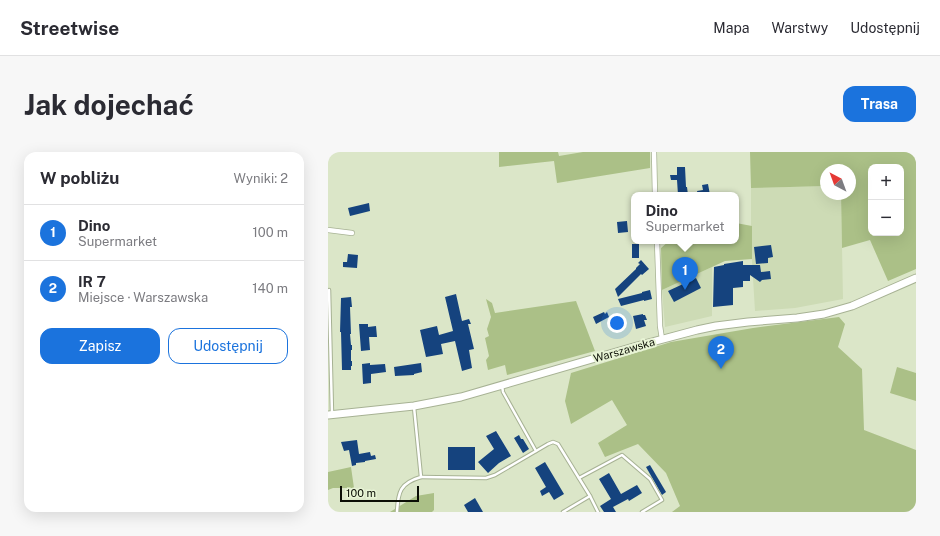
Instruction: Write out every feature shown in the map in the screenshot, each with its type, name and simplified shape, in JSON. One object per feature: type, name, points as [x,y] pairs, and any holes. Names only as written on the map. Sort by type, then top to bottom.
[{"type":"main road","name":"Warszawska","points":[[330,415],[414,406],[460,397],[662,339],[716,326],[824,314],[852,306],[916,278]]},
{"type":"street","points":[[654,152],[655,192]]},
{"type":"street","points":[[328,230],[352,233]]},
{"type":"street","points":[[657,244],[660,326],[662,339]]},
{"type":"lane","points":[[329,290],[330,415]]},
{"type":"lane","points":[[501,386],[536,451]]},
{"type":"lane","points":[[414,406],[421,477]]},
{"type":"lane","points":[[397,512],[397,501],[401,490],[407,483],[421,477],[486,478],[495,475],[553,442],[558,444],[590,496],[598,512]]},
{"type":"lane","points":[[579,478],[622,454],[650,479],[662,500],[642,512]]},
{"type":"lane","points":[[562,512],[590,496]]},
{"type":"shaded area","points":[[499,152],[558,152],[559,156],[583,152],[650,152],[650,168],[557,183],[554,161],[499,167]]},
{"type":"shaded area","points":[[750,152],[916,152],[916,269],[888,281],[870,240],[842,248],[841,200],[856,200],[856,164],[820,164],[820,186],[751,188]]},
{"type":"shaded area","points":[[820,186],[820,200],[841,200],[843,299],[795,308],[755,311],[751,245],[751,188]]},
{"type":"shaded area","points":[[739,224],[752,226],[752,259],[725,261],[662,290],[661,248],[666,244],[739,244]]},
{"type":"shaded area","points":[[712,267],[712,316],[665,327],[662,290]]},
{"type":"shaded area","points":[[486,299],[492,303],[495,313],[576,301],[595,351],[507,375],[505,365],[488,370],[486,360],[489,356],[485,338],[489,336],[487,329],[491,317]]},
{"type":"shaded area","points":[[839,317],[845,324],[838,347],[862,369],[864,430],[916,450],[916,512],[672,512],[680,506],[666,473],[638,444],[605,457],[598,443],[627,425],[612,400],[571,424],[565,401],[571,373],[671,342],[753,328]]},
{"type":"shaded area","points":[[897,367],[916,373],[916,401],[890,393]]},
{"type":"shaded area","points":[[351,467],[354,488],[333,488],[328,490],[328,472]]},
{"type":"shaded area","points":[[434,493],[434,510],[432,512],[390,512],[416,496]]},
{"type":"building","points":[[677,167],[685,167],[688,192],[678,192],[677,180],[671,180],[670,175],[677,175]]},
{"type":"building","points":[[708,184],[709,192],[697,192],[703,190],[702,185]]},
{"type":"building","points":[[369,203],[370,211],[350,216],[348,208]]},
{"type":"building","points":[[627,221],[628,232],[618,233],[617,222]]},
{"type":"building","points":[[632,244],[639,244],[639,258],[632,258]]},
{"type":"building","points":[[771,245],[773,257],[768,258],[768,263],[756,264],[754,247]]},
{"type":"building","points":[[348,254],[358,255],[357,268],[343,267],[343,262],[347,262]]},
{"type":"building","points":[[641,260],[649,269],[642,275],[641,274],[618,297],[615,289],[636,269]]},
{"type":"building","points":[[743,261],[743,265],[760,265],[761,272],[770,271],[771,279],[762,280],[760,282],[750,275],[750,281],[743,281],[743,287],[733,288],[733,305],[713,307],[714,267]]},
{"type":"building","points":[[696,278],[701,288],[674,302],[668,291]]},
{"type":"building","points":[[650,290],[652,299],[621,306],[618,299],[642,293]]},
{"type":"building","points":[[456,294],[462,321],[469,319],[471,324],[468,324],[474,349],[469,350],[472,368],[462,371],[455,341],[441,344],[443,354],[426,357],[420,330],[437,326],[439,335],[453,331],[445,297]]},
{"type":"building","points":[[351,297],[352,307],[350,307],[350,334],[352,345],[352,366],[351,370],[342,370],[340,332],[341,298]]},
{"type":"building","points":[[604,312],[605,314],[607,312],[609,317],[596,324],[593,317]]},
{"type":"building","points":[[643,314],[647,320],[644,320],[646,326],[636,329],[633,316]]},
{"type":"building","points":[[359,324],[368,324],[368,327],[376,326],[377,337],[369,337],[370,350],[361,351]]},
{"type":"building","points":[[370,363],[370,365],[385,364],[386,372],[371,374],[371,383],[363,384],[362,364]]},
{"type":"building","points":[[421,363],[422,372],[414,375],[395,376],[394,367]]},
{"type":"building","points":[[496,431],[511,456],[499,463],[488,473],[478,462],[494,449],[486,436]]},
{"type":"building","points":[[519,435],[529,449],[523,453],[514,438]]},
{"type":"building","points":[[357,440],[359,454],[370,452],[371,456],[375,455],[376,459],[356,463],[356,465],[352,466],[349,450],[344,451],[341,442]]},
{"type":"building","points":[[448,447],[475,447],[475,470],[448,470]]},
{"type":"building","points":[[545,462],[564,494],[554,500],[549,492],[542,496],[540,491],[546,487],[535,468]]},
{"type":"building","points":[[650,465],[666,492],[662,495],[646,467]]},
{"type":"building","points":[[609,473],[621,494],[637,485],[642,493],[629,501],[628,499],[613,507],[616,512],[604,512],[600,506],[611,499],[599,479]]},
{"type":"building","points":[[475,498],[483,512],[468,512],[464,505]]},
{"type":"place","name":"Dino","points":[[685,290]]},
{"type":"place","name":"IR 7","points":[[721,369]]}]
